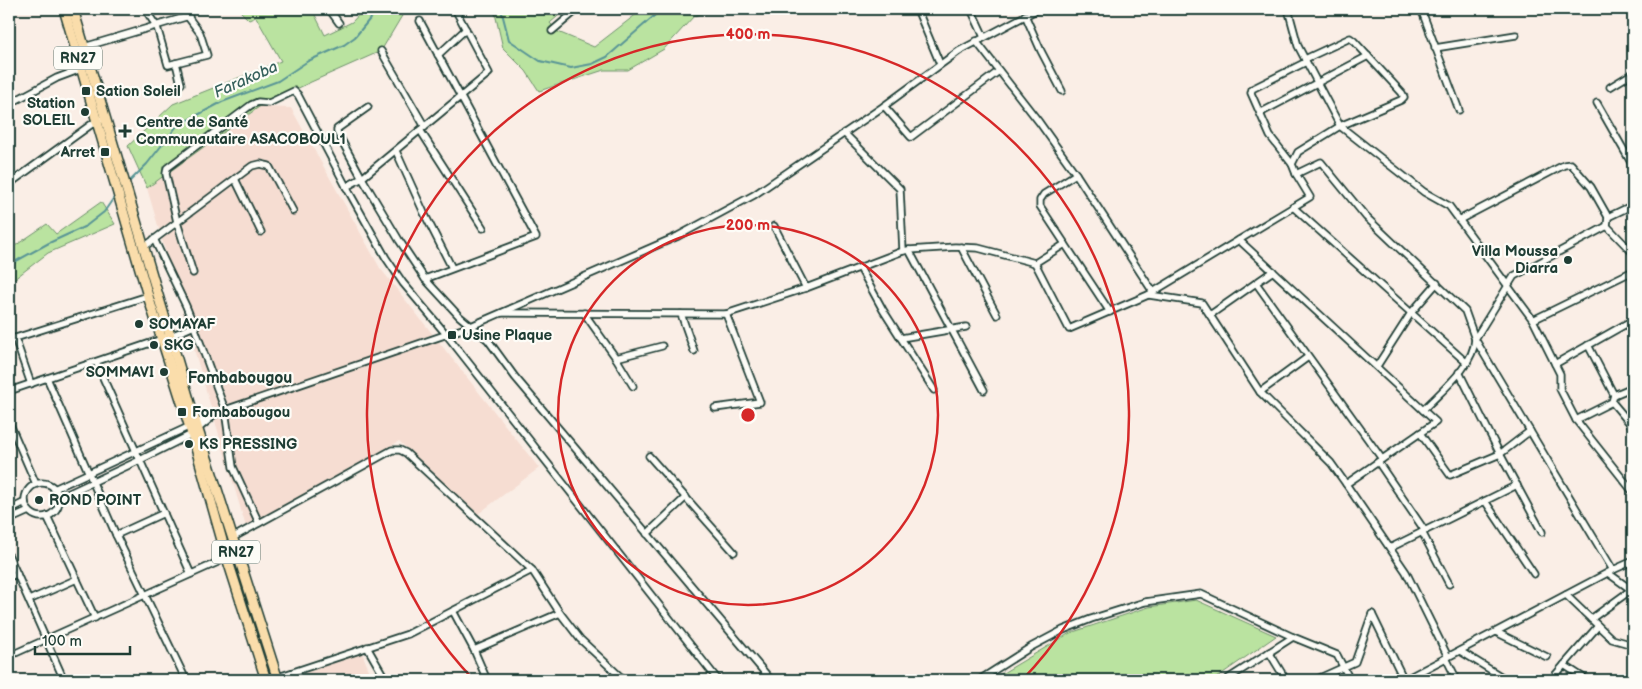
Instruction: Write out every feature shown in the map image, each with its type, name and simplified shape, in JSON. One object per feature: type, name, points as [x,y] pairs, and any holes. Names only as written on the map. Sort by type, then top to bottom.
[{"type":"main road","name":"RN27","points":[[64,9],[81,69],[96,104]]},
{"type":"main road","name":"RN27","points":[[73,9],[84,47],[96,104],[120,168],[171,336],[227,558],[272,679]]},
{"type":"main road","name":"RN27","points":[[101,120],[111,170],[148,296],[232,538],[272,679]]},
{"type":"street","points":[[145,9],[157,26],[168,65],[207,54],[200,33],[182,9]]},
{"type":"street","points":[[329,9],[339,23]]},
{"type":"street","points":[[346,187],[362,178],[489,73],[455,9]]},
{"type":"street","points":[[552,31],[578,9]]},
{"type":"street","points":[[916,9],[940,64]]},
{"type":"street","points":[[971,9],[984,37]]},
{"type":"street","points":[[59,500],[54,489],[43,483],[36,484],[29,489],[25,496],[25,502],[29,511],[36,516],[47,516],[53,513],[59,500],[65,495],[140,460],[225,410],[471,326],[678,236],[754,195],[884,106],[959,51],[1036,9]]},
{"type":"street","points":[[1288,9],[1298,46],[1340,126],[1424,192],[1449,206],[1533,320],[1560,374],[1560,389],[1576,420],[1633,492]]},
{"type":"street","points":[[1422,9],[1459,110]]},
{"type":"street","points":[[1025,15],[1062,91]]},
{"type":"street","points":[[84,47],[189,16]]},
{"type":"street","points":[[420,21],[536,237],[425,279]]},
{"type":"street","points":[[438,55],[466,29]]},
{"type":"street","points":[[1436,48],[1516,35]]},
{"type":"street","points":[[1035,263],[1070,329],[1150,294],[1310,197],[1292,164],[1270,136],[1251,93],[1252,89],[1350,38],[1402,93],[1404,98],[1340,126],[1298,152],[1293,158],[1292,164]]},
{"type":"street","points":[[976,42],[1076,174],[1150,294],[1202,303],[1260,392],[1331,463],[1406,572],[1456,680]]},
{"type":"street","points":[[381,51],[422,129],[483,228]]},
{"type":"street","points":[[1260,113],[1368,56]]},
{"type":"street","points":[[176,63],[181,84]]},
{"type":"street","points":[[9,104],[56,78],[81,69]]},
{"type":"street","points":[[884,106],[910,137],[998,71]]},
{"type":"street","points":[[1610,87],[1633,73]]},
{"type":"street","points":[[192,273],[177,222],[166,174],[167,168],[251,105],[258,102],[269,103],[294,92],[298,95],[346,187],[402,283],[446,334],[718,680]]},
{"type":"street","points":[[1597,103],[1633,166]]},
{"type":"street","points":[[368,107],[337,130],[362,178],[425,279],[459,316],[488,340],[515,377],[772,680]]},
{"type":"street","points":[[9,172],[11,182],[101,120]]},
{"type":"street","points":[[844,133],[900,189],[906,250],[952,329],[984,390]]},
{"type":"street","points":[[396,150],[424,213],[452,268]]},
{"type":"street","points":[[1296,174],[1321,162],[1366,217],[1465,311],[1475,339],[1610,572],[1632,590],[1591,619]]},
{"type":"street","points":[[144,247],[252,166],[260,164],[269,166],[293,211]]},
{"type":"street","points":[[1459,220],[1564,165],[1571,164],[1591,187],[1608,217],[1608,226],[1633,253]]},
{"type":"street","points":[[1076,174],[1044,194],[1040,200],[1040,206],[1110,312]]},
{"type":"street","points":[[235,179],[261,232]]},
{"type":"street","points":[[1608,217],[1633,205]]},
{"type":"street","points":[[1293,208],[1467,363]]},
{"type":"street","points":[[774,226],[806,288]]},
{"type":"street","points":[[1423,410],[1467,363],[1475,349],[1475,339],[1514,276],[1608,226]]},
{"type":"street","points":[[154,239],[194,326],[225,410],[233,467],[259,523]]},
{"type":"street","points":[[1239,240],[1436,422],[1346,484]]},
{"type":"street","points":[[502,313],[726,314],[806,288],[906,250],[978,248],[1035,263],[1065,244]]},
{"type":"street","points":[[961,247],[996,315]]},
{"type":"street","points":[[860,268],[883,310],[934,390]]},
{"type":"street","points":[[1210,315],[1273,271]]},
{"type":"street","points":[[1533,320],[1633,271]]},
{"type":"street","points":[[1256,282],[1380,461],[1423,531],[1449,584]]},
{"type":"street","points":[[1377,366],[1411,313],[1437,283]]},
{"type":"street","points":[[9,340],[148,296]]},
{"type":"street","points":[[584,313],[633,386]]},
{"type":"street","points":[[681,314],[694,351]]},
{"type":"street","points":[[714,408],[760,402],[726,314]]},
{"type":"street","points":[[1555,364],[1633,320]]},
{"type":"street","points":[[9,391],[162,340],[194,326]]},
{"type":"street","points":[[901,338],[966,327]]},
{"type":"street","points":[[15,338],[31,384]]},
{"type":"street","points":[[1588,345],[1613,398],[1633,427]]},
{"type":"street","points":[[616,358],[662,346]]},
{"type":"street","points":[[1260,392],[1308,357]]},
{"type":"street","points":[[96,362],[192,574]]},
{"type":"street","points":[[1459,372],[1542,532]]},
{"type":"street","points":[[47,378],[144,596],[186,680]]},
{"type":"street","points":[[1576,420],[1633,387]]},
{"type":"street","points":[[9,422],[36,484]]},
{"type":"street","points":[[54,489],[194,428]]},
{"type":"street","points":[[1420,433],[1450,475],[1500,454],[1530,431]]},
{"type":"street","points":[[232,538],[392,450],[400,450],[406,453],[532,570],[560,613],[580,639],[624,680]]},
{"type":"street","points":[[649,456],[734,552]]},
{"type":"street","points":[[1390,548],[1517,485]]},
{"type":"street","points":[[647,534],[686,498]]},
{"type":"street","points":[[1485,501],[1534,574]]},
{"type":"street","points":[[9,510],[25,502]]},
{"type":"street","points":[[9,520],[29,511]]},
{"type":"street","points":[[116,535],[164,513]]},
{"type":"street","points":[[47,516],[95,618]]},
{"type":"street","points":[[9,556],[64,680]]},
{"type":"street","points":[[9,656],[227,558]]},
{"type":"street","points":[[1315,680],[1355,662],[1372,614],[1404,680],[1633,560]]},
{"type":"street","points":[[272,679],[408,634],[532,570]]},
{"type":"street","points":[[9,577],[17,574]]},
{"type":"street","points":[[29,600],[77,579]]},
{"type":"street","points":[[979,680],[1031,647],[1063,630],[1091,619],[1145,602],[1201,594],[1293,637],[1337,655],[1350,680]]},
{"type":"street","points":[[1566,595],[1612,639],[1633,646]]},
{"type":"street","points":[[452,611],[474,650],[487,680]]},
{"type":"street","points":[[474,650],[560,613]]},
{"type":"street","points":[[1551,680],[1598,626]]},
{"type":"street","points":[[1496,632],[1547,657]]},
{"type":"street","points":[[1231,680],[1229,678],[1293,637]]},
{"type":"street","points":[[367,647],[386,680]]},
{"type":"street","points":[[1460,651],[1507,680]]},
{"type":"street","points":[[1269,652],[1286,680]]},
{"type":"street","points":[[1564,665],[1586,680]]},
{"type":"shaded area","points":[[259,107],[291,108],[380,268],[539,468],[478,514],[399,441],[248,534],[147,188]]},
{"type":"shaded area","points":[[362,653],[373,680],[288,679]]},
{"type":"green space","points":[[238,9],[312,9],[325,35],[352,22],[364,9],[406,9],[381,51],[259,107],[147,188],[128,146],[173,104],[281,61],[256,17],[249,20]]},
{"type":"green space","points":[[494,9],[566,9],[550,23],[558,32],[594,47],[643,9],[717,9],[694,16],[664,49],[628,70],[604,70],[539,91],[526,71],[503,48]]},
{"type":"green space","points":[[101,202],[115,224],[48,253],[9,283],[9,250],[47,224],[56,234]]},
{"type":"green space","points":[[1196,600],[1276,636],[1213,680],[991,680],[1070,633],[1149,607]]},
{"type":"waterway","name":"Farakoba","points":[[129,182],[147,164],[177,126],[222,102],[278,81],[308,61],[344,45],[355,37],[378,9]]},
{"type":"waterway","name":"Farakoba","points":[[501,9],[509,40],[540,61],[571,68],[592,64],[607,57],[662,9]]},
{"type":"waterway","name":"Farakoba","points":[[9,265],[49,243],[86,226],[104,212],[115,196]]},
{"type":"place","name":"Sation Soleil","points":[[86,91]]},
{"type":"place","name":"Station SOLEIL","points":[[85,112]]},
{"type":"place","name":"Centre de Santé Communautaire ASACOBOUL1","points":[[125,131]]},
{"type":"place","name":"Arret","points":[[105,152]]},
{"type":"place","name":"Villa Moussa Diarra","points":[[1568,260]]},
{"type":"place","name":"SOMAYAF","points":[[139,324]]},
{"type":"place","name":"Usine Plaque","points":[[452,335]]},
{"type":"place","name":"SKG","points":[[154,345]]},
{"type":"place","name":"SOMMAVI","points":[[164,372]]},
{"type":"place","name":"Fombabougou","points":[[182,412]]},
{"type":"place","name":"KS PRESSING","points":[[189,444]]},
{"type":"place","name":"ROND POINT","points":[[39,500]]},
{"type":"district","name":"Fombabougou","points":[[240,378]]}]
